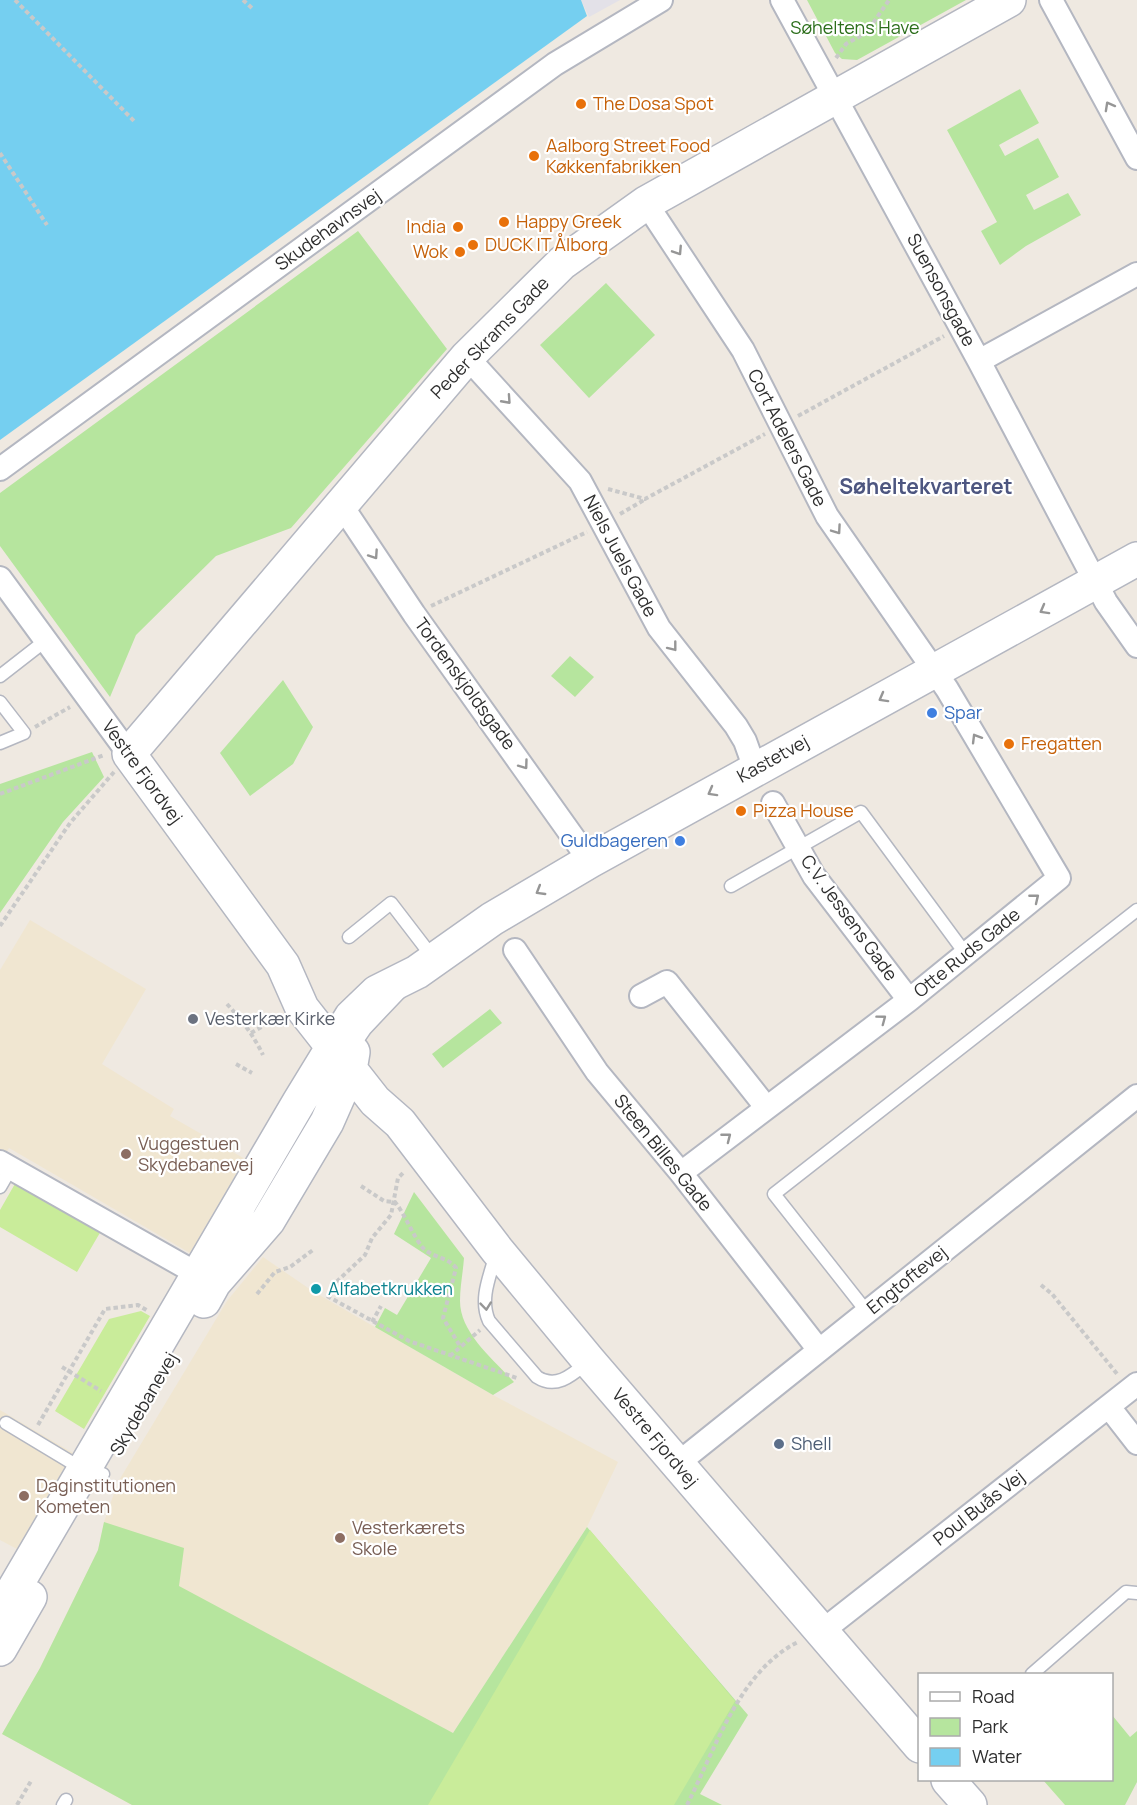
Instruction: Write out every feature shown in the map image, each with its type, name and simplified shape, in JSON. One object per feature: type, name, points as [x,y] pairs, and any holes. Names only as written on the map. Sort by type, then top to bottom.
[{"type":"street","name":"Skudehavnsvej","points":[[0,469],[555,63],[661,0]]},
{"type":"street","name":"Suensonsgade","points":[[782,0],[979,361],[1095,582],[1116,619],[1137,646]]},
{"type":"street","name":"Peder Skrams Gade","points":[[126,751],[342,506],[467,357],[562,263],[646,202],[829,83],[1009,0]]},
{"type":"street","points":[[1051,0],[1137,158]]},
{"type":"street","name":"Cort Adelers Gade","points":[[646,202],[743,350],[827,516],[934,670]]},
{"type":"street","points":[[979,361],[1137,274]]},
{"type":"street","name":"Niels Juels Gade","points":[[467,357],[580,481],[658,628],[736,726],[745,741],[755,769]]},
{"type":"street","name":"Tordenskjoldsgade","points":[[342,506],[414,614],[590,861]]},
{"type":"street","name":"Kastetvej","points":[[344,1051],[351,1017],[377,993],[426,966],[492,919],[590,861],[1137,559]]},
{"type":"street","name":"Vestre Fjordvej","points":[[0,578],[283,965],[311,990],[344,1051],[375,1101],[400,1123],[497,1250],[589,1361],[918,1744]]},
{"type":"street","name":"Otte Ruds Gade","points":[[681,1173],[909,1000],[1059,878],[934,670]]},
{"type":"street","name":"C.V. Jessens Gade","points":[[773,803],[814,876],[909,1000]]},
{"type":"street","name":"Steen Billes Gade","points":[[515,950],[597,1072],[681,1173],[819,1350]]},
{"type":"street","points":[[641,996],[667,982],[766,1107]]},
{"type":"street","name":"Skydebanevej","points":[[0,1613],[93,1472],[123,1403],[169,1324],[206,1279],[268,1221],[336,1107],[344,1051]]},
{"type":"street","name":"Engtoftevej","points":[[677,1464],[1137,1096]]},
{"type":"street","points":[[4,1172],[206,1279]]},
{"type":"street","name":"Skydebanevej","points":[[0,1649],[93,1472],[206,1279]]},
{"type":"street","name":"Poul Buås Vej","points":[[821,1632],[1134,1387]]},
{"type":"street","points":[[1109,1407],[1137,1443]]},
{"type":"street","points":[[950,1781],[970,1805]]},
{"type":"lane","points":[[0,676],[45,640]]},
{"type":"lane","points":[[0,702],[24,733],[0,743]]},
{"type":"lane","points":[[731,886],[861,812],[965,953]]},
{"type":"lane","points":[[349,936],[391,903],[426,966]]},
{"type":"lane","points":[[867,1312],[774,1194],[1137,910]]},
{"type":"lane","points":[[326,1093],[344,1051]]},
{"type":"lane","points":[[206,1279],[249,1223]]},
{"type":"lane","points":[[497,1250],[484,1300],[489,1321],[537,1377],[545,1382],[558,1383],[567,1379],[589,1361]]},
{"type":"lane","points":[[6,1423],[93,1472]]},
{"type":"lane","points":[[1033,1673],[1126,1592],[1137,1593]]},
{"type":"path","points":[[15,0],[135,122]]},
{"type":"path","points":[[243,0],[254,10]]},
{"type":"path","points":[[829,83],[846,44],[867,32],[889,0]]},
{"type":"path","points":[[0,153],[47,225]]},
{"type":"path","points":[[414,614],[603,524],[645,499]]},
{"type":"path","points":[[24,733],[88,697]]},
{"type":"path","points":[[0,794],[126,751]]},
{"type":"path","points":[[0,926],[70,823],[126,751]]},
{"type":"path","points":[[227,1004],[251,1033],[263,1054]]},
{"type":"path","points":[[251,1033],[274,1020]]},
{"type":"path","points":[[237,1064],[252,1073]]},
{"type":"path","points":[[331,1287],[365,1255],[372,1238],[391,1215],[398,1178],[425,1157]]},
{"type":"path","points":[[361,1186],[384,1201],[395,1202],[409,1221],[422,1246],[437,1257],[452,1263],[456,1268],[443,1318],[460,1346]]},
{"type":"path","points":[[257,1294],[275,1272],[290,1267],[313,1250]]},
{"type":"path","points":[[1041,1285],[1052,1294],[1134,1387]]},
{"type":"path","points":[[327,1296],[409,1341],[516,1378]]},
{"type":"path","points":[[30,1437],[105,1310],[138,1305],[169,1324]]},
{"type":"path","points":[[372,1322],[381,1306]]},
{"type":"path","points":[[450,1356],[478,1331]]},
{"type":"path","points":[[62,1367],[123,1403]]},
{"type":"path","points":[[687,1805],[729,1713],[778,1652],[821,1632]]},
{"type":"path","points":[[17,1805],[31,1781]]},
{"type":"shaded area","points":[[581,0],[620,0],[589,17]]},
{"type":"shaded area","points":[[30,920],[146,989],[102,1064],[174,1109],[170,1116],[245,1159],[190,1253],[9,1148],[0,1163],[0,970]]},
{"type":"shaded area","name":"Vesterkærets Skole","points":[[263,1257],[314,1292],[493,1395],[618,1462],[587,1527],[453,1733],[132,1805],[2,1734],[40,1668],[98,1550],[104,1522],[118,1482],[227,1301]]},
{"type":"shaded area","name":"Daginstitutionen Kometen","points":[[0,1410],[73,1453],[17,1549],[0,1540]]},
{"type":"green space","name":"Søheltens Have","points":[[807,0],[966,0],[857,60],[842,59],[835,53]]},
{"type":"green space","points":[[1020,89],[1039,123],[999,145],[1005,156],[1038,138],[1059,177],[1026,195],[1034,210],[1068,193],[1081,215],[1026,246],[1000,265],[981,231],[997,222],[947,130]]},
{"type":"green space","points":[[358,231],[447,349],[291,528],[216,556],[136,635],[110,697],[0,546],[0,493]]},
{"type":"green space","points":[[606,283],[655,335],[589,398],[540,345]]},
{"type":"green space","points":[[570,656],[594,677],[575,697],[551,676]]},
{"type":"green space","points":[[283,680],[313,727],[293,764],[250,796],[220,753]]},
{"type":"green space","points":[[92,752],[104,777],[63,822],[0,913],[0,784]]},
{"type":"green space","points":[[490,1009],[502,1023],[443,1068],[432,1054]]},
{"type":"green space","points":[[16,1182],[101,1231],[77,1272],[0,1227],[0,1210]]},
{"type":"green space","points":[[414,1192],[464,1258],[460,1301],[466,1324],[488,1355],[514,1382],[493,1395],[375,1327],[385,1308],[397,1315],[431,1258],[394,1234]]},
{"type":"green space","points":[[141,1311],[150,1316],[84,1429],[55,1411],[109,1319]]},
{"type":"green space","points":[[104,1522],[184,1548],[179,1586],[453,1733],[587,1527],[748,1715],[700,1794],[722,1805],[132,1805],[2,1734],[40,1668],[98,1550]]},
{"type":"green space","points":[[590,1530],[735,1701],[674,1805],[428,1805]]},
{"type":"green space","points":[[1113,1716],[1130,1737],[1137,1731],[1137,1782],[1125,1805],[1065,1805],[1044,1781],[1113,1781]]},
{"type":"water","points":[[0,0],[581,0],[587,16],[0,440]]},
{"type":"place","name":"The Dosa Spot","points":[[581,104]]},
{"type":"place","name":"Aalborg Street Food Køkkenfabrikken","points":[[534,156]]},
{"type":"place","name":"Happy Greek","points":[[504,222]]},
{"type":"place","name":"India","points":[[458,227]]},
{"type":"place","name":"DUCK IT Ålborg","points":[[473,245]]},
{"type":"place","name":"Wok","points":[[460,252]]},
{"type":"place","name":"Spar","points":[[932,713]]},
{"type":"place","name":"Fregatten","points":[[1009,744]]},
{"type":"place","name":"Pizza House","points":[[741,811]]},
{"type":"place","name":"Guldbageren","points":[[680,841]]},
{"type":"place","name":"Vesterkær Kirke","points":[[193,1019]]},
{"type":"place","name":"Vuggestuen Skydebanevej","points":[[126,1154]]},
{"type":"place","name":"Alfabetkrukken","points":[[316,1289]]},
{"type":"place","name":"Shell","points":[[779,1444]]},
{"type":"place","name":"Daginstitutionen Kometen","points":[[24,1496]]},
{"type":"place","name":"Vesterkærets Skole","points":[[340,1538]]},
{"type":"district","name":"Søheltekvarteret","points":[[926,487]]}]
